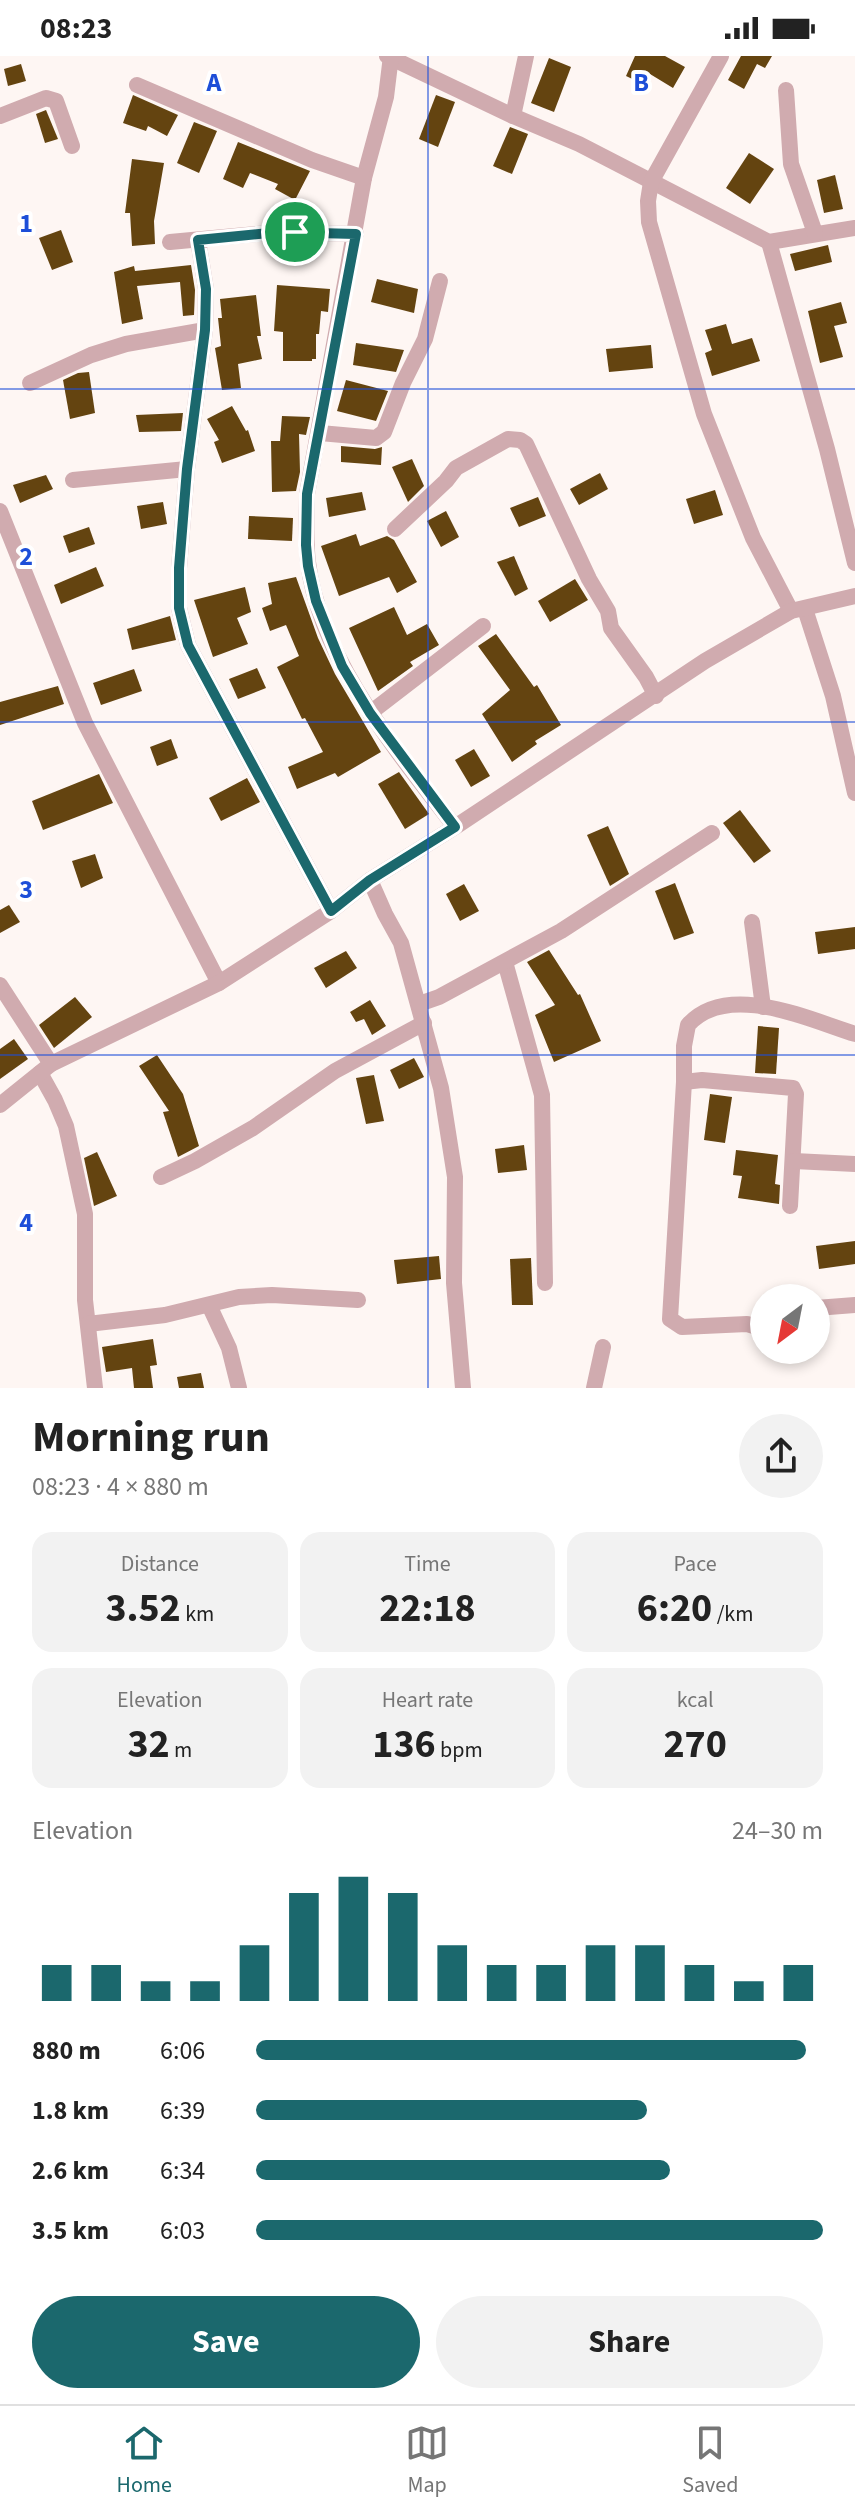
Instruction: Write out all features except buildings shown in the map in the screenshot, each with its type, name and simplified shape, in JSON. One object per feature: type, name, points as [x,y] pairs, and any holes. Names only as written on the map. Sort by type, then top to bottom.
[{"type":"street","points":[[513,116],[526,56]]},
{"type":"street","points":[[455,827],[370,713],[342,666],[316,601],[306,545],[307,494],[364,178],[386,97],[390,57],[579,144],[769,242],[855,228]]},
{"type":"street","points":[[714,58],[651,182],[649,222],[704,414],[753,538],[798,610],[833,696],[855,793]]},
{"type":"street","points":[[137,85],[312,160],[364,178]]},
{"type":"street","points":[[786,90],[791,164],[815,233]]},
{"type":"street","points":[[0,116],[52,98],[56,101],[72,146]]},
{"type":"street","points":[[170,242],[278,232],[356,234]]},
{"type":"street","points":[[198,240],[206,289],[205,330],[187,469],[179,608],[188,645],[331,911]]},
{"type":"street","points":[[769,242],[827,449],[855,563]]},
{"type":"street","points":[[320,433],[376,438],[384,432],[425,339],[440,281]]},
{"type":"street","points":[[30,383],[91,355],[126,344],[205,330]]},
{"type":"street","points":[[395,529],[456,468],[508,439],[520,440],[526,444],[589,579],[608,611],[611,628],[656,696]]},
{"type":"street","points":[[73,480],[187,469]]},
{"type":"street","points":[[0,511],[85,723],[219,983]]},
{"type":"street","points":[[0,1105],[45,1069],[219,983],[331,911],[370,880],[656,696],[705,661],[798,610],[855,596]]},
{"type":"street","points":[[370,713],[483,626]]},
{"type":"street","points":[[419,1004],[439,997],[561,931],[712,833]]},
{"type":"street","points":[[370,880],[401,943],[441,1088],[455,1177],[454,1283],[463,1388]]},
{"type":"street","points":[[752,922],[763,1007]]},
{"type":"street","points":[[505,962],[542,1095],[545,1283]]},
{"type":"street","points":[[0,985],[45,1069],[66,1126],[85,1214],[85,1300],[95,1388]]},
{"type":"street","points":[[750,1325],[682,1327],[670,1319],[685,1033],[693,1019],[722,1005],[781,1010],[855,1034]]},
{"type":"street","points":[[161,1177],[253,1128],[335,1071],[424,1023]]},
{"type":"street","points":[[684,1082],[702,1080],[793,1088],[796,1094],[790,1206]]},
{"type":"street","points":[[794,1161],[855,1164]]},
{"type":"street","points":[[88,1324],[165,1315],[239,1297],[272,1295],[358,1300]]},
{"type":"street","points":[[209,1305],[229,1348],[239,1388]]},
{"type":"street","points":[[830,1307],[855,1305]]},
{"type":"street","points":[[594,1388],[603,1347]]},
{"type":"route","points":[[295,232],[356,234],[307,494],[306,545],[316,601],[342,666],[370,713],[455,827],[370,880],[331,911],[188,645],[179,608],[187,469],[205,330],[206,289],[198,240],[295,232]]}]
